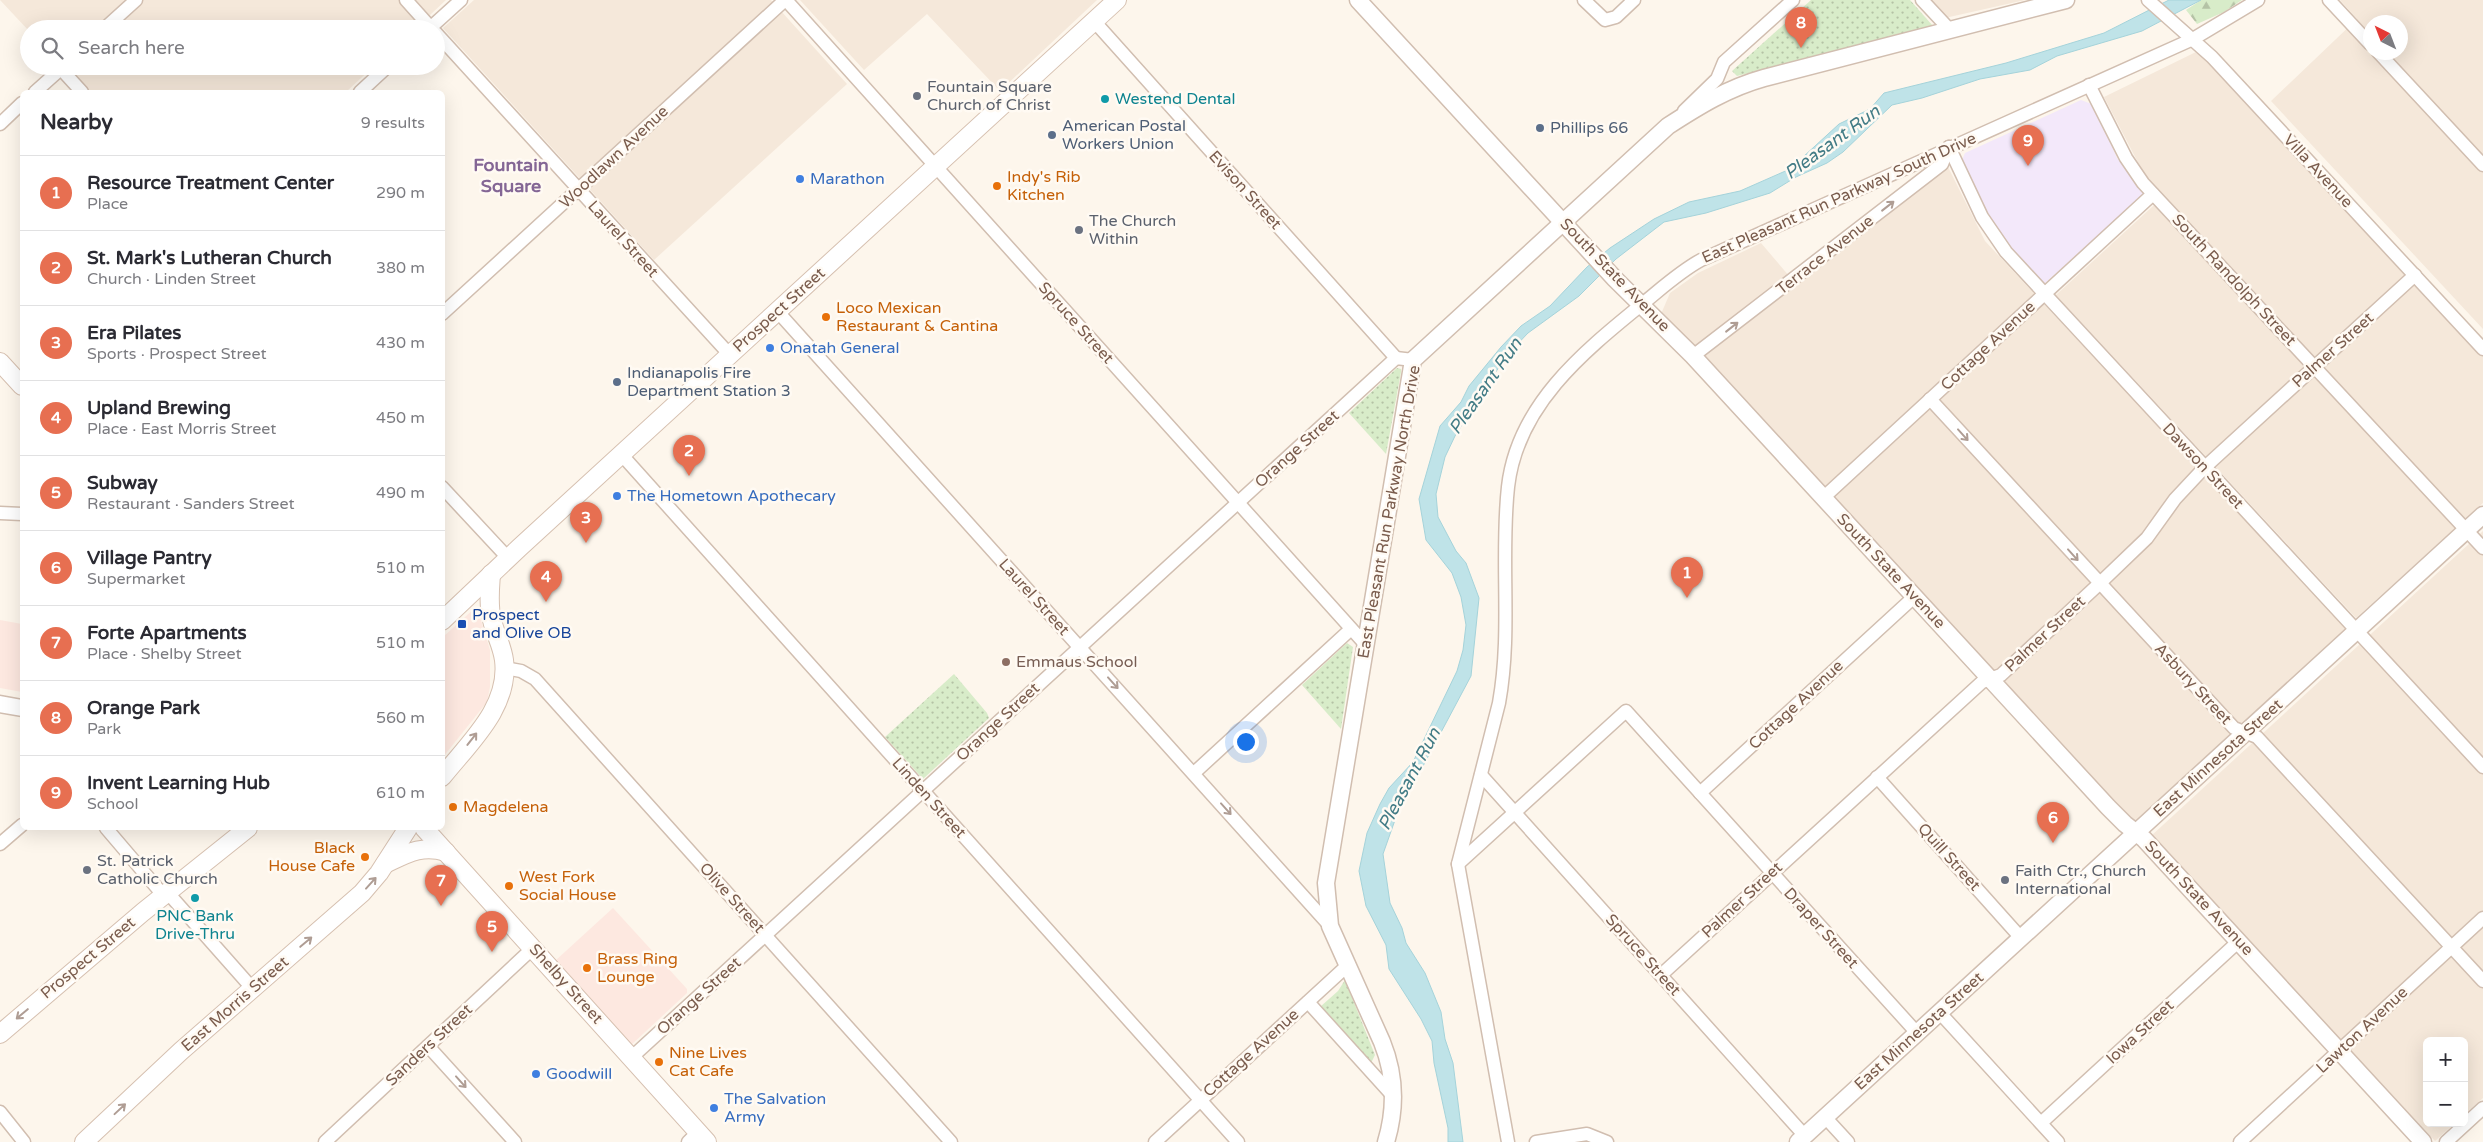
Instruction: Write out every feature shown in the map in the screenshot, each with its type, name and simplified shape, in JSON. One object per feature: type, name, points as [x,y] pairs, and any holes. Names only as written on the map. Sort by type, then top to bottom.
[{"type":"main road","name":"Prospect Street","points":[[445,618],[621,454],[1117,0]]},
{"type":"main road","points":[[0,362],[20,384]]},
{"type":"main road","points":[[445,774],[499,703],[504,683],[505,668],[502,650],[491,617],[491,574]]},
{"type":"main road","name":"Prospect Street","points":[[0,1034],[166,894],[246,830]]},
{"type":"main road","name":"East Morris Street","points":[[87,1141],[181,1051],[372,883],[407,830]]},
{"type":"main road","name":"Shelby Street","points":[[426,830],[632,1057],[698,1139]]},
{"type":"main road","name":"East Morris Street","points":[[385,865],[414,850],[435,848],[446,852]]},
{"type":"street","points":[[114,20],[136,0]]},
{"type":"street","name":"Laurel Street","points":[[406,0],[423,20]]},
{"type":"street","points":[[441,20],[460,0]]},
{"type":"street","name":"Spruce Street","points":[[785,0],[1366,646]]},
{"type":"street","name":"Woodlawn Avenue","points":[[445,311],[785,0]]},
{"type":"street","name":"South State Avenue","points":[[1358,0],[1615,279],[1693,356],[2108,807],[2125,824],[2137,832],[2239,941],[2423,1142]]},
{"type":"street","points":[[1584,0],[1602,18],[1612,18],[1634,0]]},
{"type":"street","points":[[1668,126],[1717,79],[1724,62],[1793,0]]},
{"type":"street","points":[[1922,0],[1950,31]]},
{"type":"street","name":"East Pleasant Run Parkway North Drive","points":[[1386,1142],[1393,1096],[1391,1076],[1384,1047],[1330,926],[1326,898],[1328,868],[1366,646],[1405,359],[1564,223],[1668,126],[1699,105],[1750,82],[2066,0]]},
{"type":"street","name":"Villa Avenue","points":[[2148,0],[2188,35],[2483,348]]},
{"type":"street","name":"East Pleasant Run Parkway South Drive","points":[[1508,1142],[1458,864],[1504,677],[1508,488],[1518,445],[1538,407],[1558,380],[1642,304],[1680,273],[1720,250],[2089,85],[2258,0]]},
{"type":"street","points":[[2329,0],[2363,36]]},
{"type":"street","name":"Evison Street","points":[[1094,21],[1405,359]]},
{"type":"street","name":"Laurel Street","points":[[445,44],[730,355]]},
{"type":"street","points":[[2385,60],[2483,165]]},
{"type":"street","points":[[37,90],[54,75]]},
{"type":"street","points":[[68,75],[80,90]]},
{"type":"street","points":[[362,90],[378,75]]},
{"type":"street","name":"South Randolph Street","points":[[2089,85],[2126,158],[2153,194],[2483,548]]},
{"type":"street","points":[[0,124],[20,105]]},
{"type":"street","name":"Dawson Street","points":[[1949,147],[1989,228],[2006,252],[2204,468],[2483,767]]},
{"type":"street","name":"Terrace Avenue","points":[[1693,356],[1942,164],[1949,147]]},
{"type":"street","name":"Cottage Avenue","points":[[1823,498],[2153,194]]},
{"type":"street","name":"Palmer Street","points":[[1661,975],[1982,682],[2001,675],[2146,538],[2174,499],[2204,468],[2415,275]]},
{"type":"street","name":"Laurel Street","points":[[778,312],[1330,926]]},
{"type":"street","name":"Orange Street","points":[[632,1057],[1237,503],[1405,359]]},
{"type":"street","name":"Asbury Street","points":[[1930,399],[2234,728],[2257,737],[2483,981]]},
{"type":"street","name":"Linden Street","points":[[621,454],[1238,1142]]},
{"type":"street","points":[[445,490],[508,558]]},
{"type":"street","points":[[0,513],[20,514]]},
{"type":"street","name":"East Minnesota Street","points":[[1802,1139],[2483,515]]},
{"type":"street","name":"Cottage Avenue","points":[[1700,793],[1914,597]]},
{"type":"street","points":[[1194,773],[1351,629]]},
{"type":"street","name":"Olive Street","points":[[505,668],[521,671],[536,679],[951,1142]]},
{"type":"street","points":[[0,704],[20,708]]},
{"type":"street","name":"Draper Street","points":[[1514,813],[1626,711],[1917,1033]]},
{"type":"street","name":"Spruce Street","points":[[1481,775],[1661,975],[1802,1139]]},
{"type":"street","name":"Quill Street","points":[[1877,777],[2021,938]]},
{"type":"street","points":[[1458,864],[1514,813]]},
{"type":"street","points":[[0,844],[20,827]]},
{"type":"street","points":[[108,830],[252,988]]},
{"type":"street","name":"Lawton Avenue","points":[[2240,1142],[2483,918]]},
{"type":"street","name":"Iowa Street","points":[[2041,1123],[2239,941]]},
{"type":"street","name":"Sanders Street","points":[[325,1142],[533,948]]},
{"type":"street","name":"Cottage Avenue","points":[[1155,1142],[1348,965]]},
{"type":"street","points":[[1308,1002],[1393,1096]]},
{"type":"street","points":[[1940,1012],[2058,1142]]},
{"type":"street","points":[[428,1046],[515,1142]]},
{"type":"street","points":[[2446,1142],[2483,1108]]},
{"type":"street","points":[[0,1112],[24,1142]]},
{"type":"street","points":[[1825,1117],[1848,1142]]},
{"type":"street","points":[[1536,1142],[1587,1134],[1607,1142]]},
{"type":"shaded area","points":[[0,0],[446,0],[425,20],[20,21]]},
{"type":"shaded area","points":[[474,0],[771,0],[847,84],[654,260],[445,30],[445,26]]},
{"type":"shaded area","points":[[800,0],[1097,0],[1000,91],[927,14],[864,70]]},
{"type":"shaded area","points":[[1929,0],[2025,0],[1945,18]]},
{"type":"shaded area","points":[[2340,0],[2483,0],[2483,329],[2271,101],[2357,19]]},
{"type":"shaded area","points":[[2198,51],[2483,356],[2483,503],[2356,618],[2056,295],[2164,196],[2144,174],[2104,97]]},
{"type":"shaded area","points":[[71,75],[364,75],[348,90],[86,90]]},
{"type":"shaded area","points":[[2081,100],[2094,105],[2117,158],[2145,193],[2044,284],[2000,238],[1962,160],[1965,153]]},
{"type":"shaded area","points":[[1948,167],[1985,241],[2347,628],[2135,824],[1661,314],[1670,293],[1698,273],[1761,243],[1796,284]]},
{"type":"shaded area","points":[[2483,531],[2483,1098],[2468,1111],[2468,1037],[2423,1037],[2423,1127],[2451,1127],[2435,1141],[2151,836]]},
{"type":"shaded area","points":[[475,608],[479,614],[490,650],[490,687],[487,702],[445,754],[445,635]]},
{"type":"shaded area","points":[[0,620],[20,624],[20,692],[0,688]]},
{"type":"shaded area","points":[[613,908],[687,989],[687,993],[630,1046],[555,961]]},
{"type":"green space","points":[[1811,0],[1910,0],[1933,26],[1737,76],[1732,71]]},
{"type":"green space","points":[[2201,0],[2242,0],[2224,12],[2197,24],[2186,10]]},
{"type":"green space","points":[[1397,368],[1401,369],[1401,372],[1386,454],[1349,413]]},
{"type":"green space","points":[[1347,643],[1353,647],[1341,729],[1302,685]]},
{"type":"green space","points":[[954,674],[987,713],[989,718],[923,779],[885,737]]},
{"type":"green space","points":[[1345,980],[1375,1055],[1371,1063],[1320,1007],[1338,991]]},
{"type":"water","name":"Pleasant Run","points":[[2169,0],[2201,0],[2142,31],[2057,56],[2030,70],[1980,79],[1922,98],[1892,105],[1843,152],[1827,163],[1796,177],[1770,193],[1706,213],[1664,222],[1616,259],[1579,296],[1528,333],[1509,353],[1488,383],[1455,436],[1445,457],[1436,494],[1438,517],[1456,551],[1466,563],[1479,598],[1471,676],[1414,783],[1401,803],[1383,854],[1390,903],[1402,928],[1406,943],[1425,973],[1441,1012],[1445,1039],[1453,1063],[1463,1142],[1448,1142],[1448,1128],[1434,1063],[1432,1041],[1421,1019],[1389,969],[1386,945],[1366,906],[1359,871],[1367,833],[1380,804],[1389,788],[1413,762],[1457,671],[1463,650],[1466,625],[1461,597],[1452,573],[1426,540],[1419,499],[1440,426],[1461,402],[1469,386],[1521,326],[1550,306],[1587,267],[1610,248],[1654,219],[1689,202],[1740,191],[1790,169],[1839,124],[1870,109],[1884,93],[2006,63],[2104,33]]},
{"type":"place","name":"Orange Park","points":[[1801,48]]},
{"type":"place","name":"Fountain Square Church of Christ","points":[[917,96]]},
{"type":"place","name":"Westend Dental","points":[[1105,99]]},
{"type":"place","name":"Phillips 66","points":[[1540,128]]},
{"type":"place","name":"American Postal Workers Union","points":[[1052,135]]},
{"type":"place","name":"Invent Learning Hub","points":[[2028,166]]},
{"type":"place","name":"Marathon","points":[[800,179]]},
{"type":"place","name":"Indy's Rib Kitchen","points":[[997,186]]},
{"type":"place","name":"The Church Within","points":[[1079,230]]},
{"type":"place","name":"Loco Mexican Restaurant & Cantina","points":[[826,317]]},
{"type":"place","name":"Onatah General","points":[[770,348]]},
{"type":"place","name":"Indianapolis Fire Department Station 3","points":[[617,382]]},
{"type":"place","name":"St. Mark's Lutheran Church","points":[[689,476]]},
{"type":"place","name":"The Hometown Apothecary","points":[[617,496]]},
{"type":"place","name":"Era Pilates","points":[[586,543]]},
{"type":"place","name":"Resource Treatment Center","points":[[1687,598]]},
{"type":"place","name":"Upland Brewing","points":[[546,602]]},
{"type":"place","name":"Prospect and Olive OB","points":[[462,624]]},
{"type":"place","name":"Emmaus School","points":[[1006,662]]},
{"type":"place","name":"Magdelena","points":[[453,807]]},
{"type":"place","name":"Village Pantry","points":[[2053,843]]},
{"type":"place","name":"Black House Cafe","points":[[365,857]]},
{"type":"place","name":"St. Patrick Catholic Church","points":[[87,870]]},
{"type":"place","name":"Faith Ctr., Church International","points":[[2005,880]]},
{"type":"place","name":"West Fork Social House","points":[[509,886]]},
{"type":"place","name":"PNC Bank Drive-Thru","points":[[195,898]]},
{"type":"place","name":"Forte Apartments","points":[[441,906]]},
{"type":"place","name":"Subway","points":[[492,952]]},
{"type":"place","name":"Brass Ring Lounge","points":[[587,968]]},
{"type":"place","name":"Nine Lives Cat Cafe","points":[[659,1062]]},
{"type":"place","name":"Goodwill","points":[[536,1074]]},
{"type":"place","name":"The Salvation Army","points":[[714,1108]]},
{"type":"district","name":"Fountain Square","points":[[511,175]]}]
